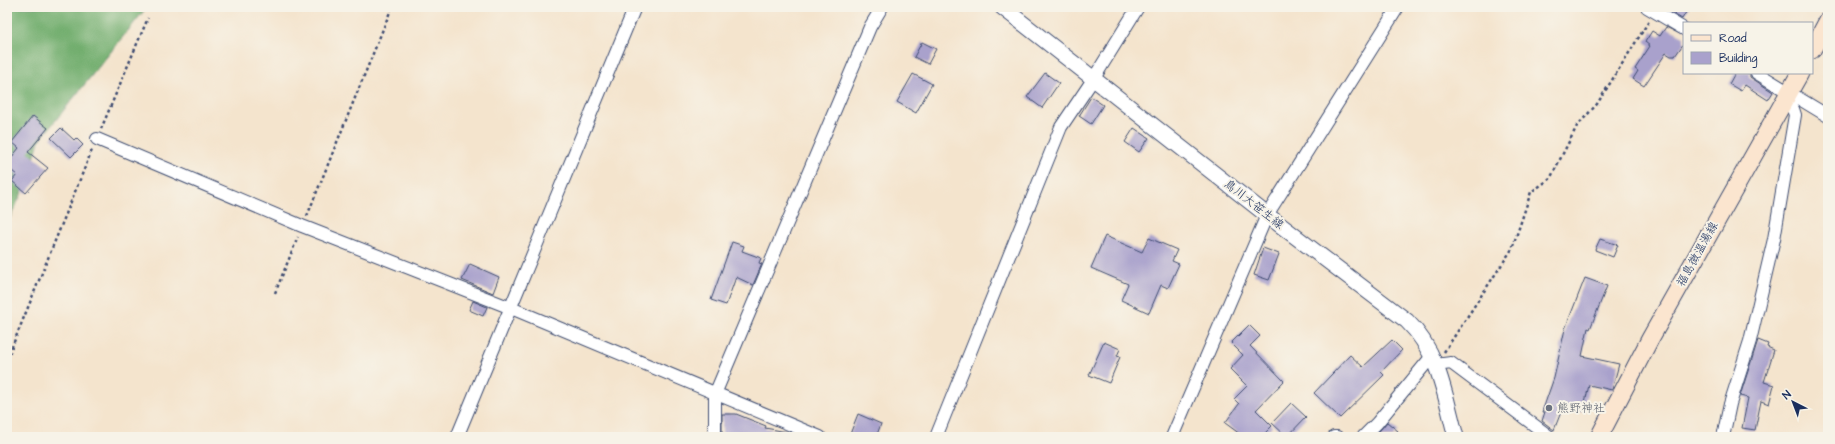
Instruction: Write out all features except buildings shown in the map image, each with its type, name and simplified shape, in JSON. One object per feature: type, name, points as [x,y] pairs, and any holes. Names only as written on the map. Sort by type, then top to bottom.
[{"type":"main road","points":[[1813,48],[1828,20]]},
{"type":"main road","name":"福島微温湯線","points":[[1599,437],[1665,312],[1799,74]]},
{"type":"street","points":[[457,437],[635,7]]},
{"type":"street","points":[[715,437],[715,394],[870,27],[882,7]]},
{"type":"street","name":"鳥川大笹生線","points":[[1002,7],[1267,215],[1407,321],[1425,342],[1434,360],[1456,437]]},
{"type":"street","points":[[936,437],[1061,127],[1094,78],[1138,7]]},
{"type":"street","points":[[1172,437],[1267,215],[1398,7]]},
{"type":"street","points":[[1651,9],[1683,28]]},
{"type":"street","points":[[1758,74],[1787,97],[1828,116]]},
{"type":"street","points":[[1723,437],[1730,404],[1750,341],[1774,239],[1795,122],[1793,109],[1787,97]]},
{"type":"street","points":[[97,139],[302,226],[511,308],[820,437]]},
{"type":"street","points":[[1363,437],[1434,360],[1451,363],[1550,437]]},
{"type":"path","points":[[275,293],[392,7]]},
{"type":"path","points":[[1434,360],[1512,249],[1531,192],[1550,179],[1577,126],[1597,104],[1651,9]]},
{"type":"path","points":[[7,359],[148,18]]},
{"type":"green space","points":[[14,7],[147,7],[39,141],[28,180],[7,224],[7,18]]},
{"type":"place","name":"熊野神社","points":[[1549,408]]}]
